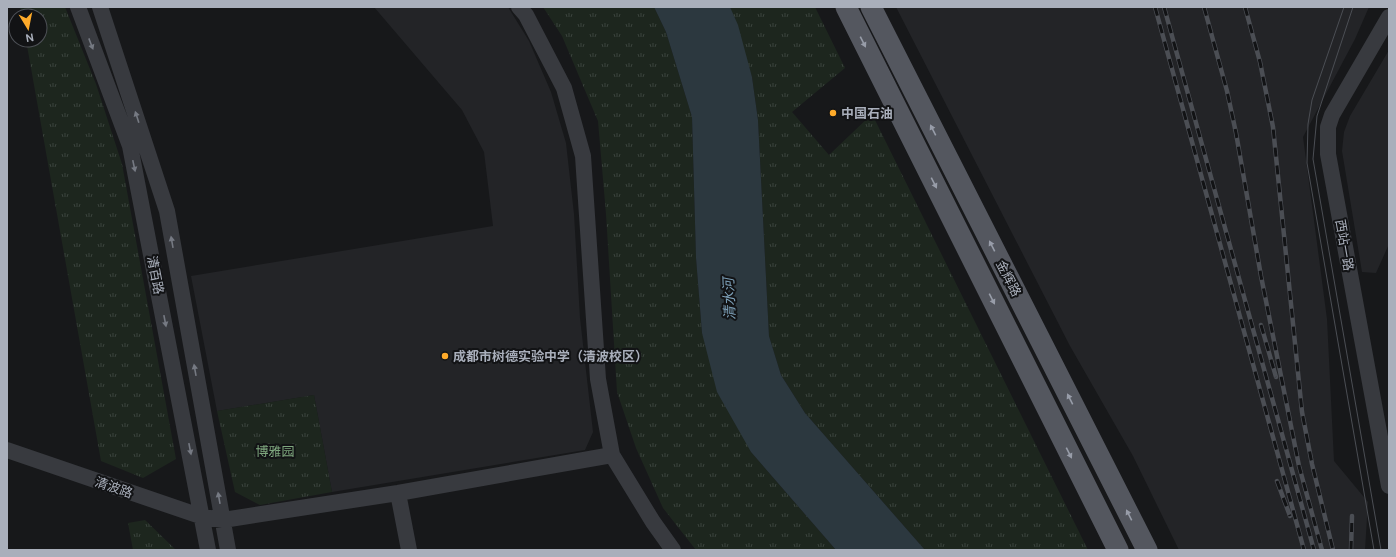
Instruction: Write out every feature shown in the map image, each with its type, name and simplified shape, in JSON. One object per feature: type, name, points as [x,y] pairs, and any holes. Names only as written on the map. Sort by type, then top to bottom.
[{"type":"main road","name":"金辉路","points":[[846,7],[1118,550]]},
{"type":"main road","name":"金辉路","points":[[870,7],[1147,550]]},
{"type":"street","name":"清百路","points":[[78,7],[130,146],[203,517],[208,550]]},
{"type":"street","name":"清百路","points":[[100,7],[167,211],[228,550]]},
{"type":"street","points":[[519,7],[526,15],[564,88],[583,156],[598,379],[612,455],[653,522],[673,550]]},
{"type":"street","name":"西站一路","points":[[1389,18],[1337,104],[1328,126],[1327,140],[1328,154],[1389,486]]},
{"type":"street","name":"清波路","points":[[7,450],[203,517],[223,520],[398,493],[612,455]]},
{"type":"street","points":[[398,493],[409,550]]},
{"type":"shaded area","name":"成都市树德实验中学（清波校区）","points":[[374,7],[508,7],[529,41],[551,92],[566,143],[574,214],[580,318],[593,432],[585,450],[332,492],[314,395],[217,411],[191,276],[493,226],[484,152],[462,110]]},
{"type":"shaded area","points":[[896,7],[1369,7],[1355,39],[1303,137],[1327,319],[1334,461],[1368,502],[1365,550],[1179,550],[1133,456],[1070,346]]},
{"type":"shaded area","points":[[1389,50],[1389,244],[1376,273],[1362,272],[1342,151],[1344,132],[1350,116]]},
{"type":"green space","points":[[65,7],[96,84],[122,164],[176,459],[143,478],[101,461],[27,48],[48,48],[48,8],[20,8]]},
{"type":"green space","points":[[543,7],[654,7],[666,32],[692,117],[696,258],[702,333],[751,452],[836,550],[696,550],[663,508],[636,448],[617,392],[606,214],[598,121],[562,36]]},
{"type":"green space","points":[[730,7],[815,7],[845,68],[792,112],[829,155],[872,114],[1088,550],[925,550],[805,413],[781,375],[769,336],[758,120],[752,77]]},
{"type":"green space","name":"博雅园","points":[[314,395],[332,492],[260,505],[235,492],[217,411]]},
{"type":"green space","points":[[145,520],[176,550],[133,550],[128,523]]},
{"type":"water","name":"清水河","points":[[654,7],[730,7],[738,25],[752,77],[758,120],[769,336],[781,375],[805,413],[925,550],[836,550],[751,452],[717,392],[702,333],[696,258],[692,117],[666,32]]},
{"type":"tram line","points":[[1344,7],[1312,100],[1308,124],[1307,163],[1374,550]]},
{"type":"tram line","points":[[1353,7],[1317,116],[1313,159],[1381,550]]},
{"type":"railway","points":[[1155,7],[1304,550]]},
{"type":"railway","points":[[1164,7],[1314,550]]},
{"type":"railway","points":[[1204,7],[1227,91],[1236,133],[1261,276],[1299,466],[1322,550]]},
{"type":"railway","points":[[1245,7],[1260,62],[1273,127],[1302,412],[1312,464],[1333,550]]},
{"type":"railway","points":[[1261,325],[1276,377]]},
{"type":"railway","points":[[1277,481],[1290,516]]},
{"type":"railway","points":[[1351,550],[1352,516]]},
{"type":"place","name":"中国石油","points":[[833,113]]},
{"type":"place","name":"成都市树德实验中学（清波校区）","points":[[445,356]]}]
